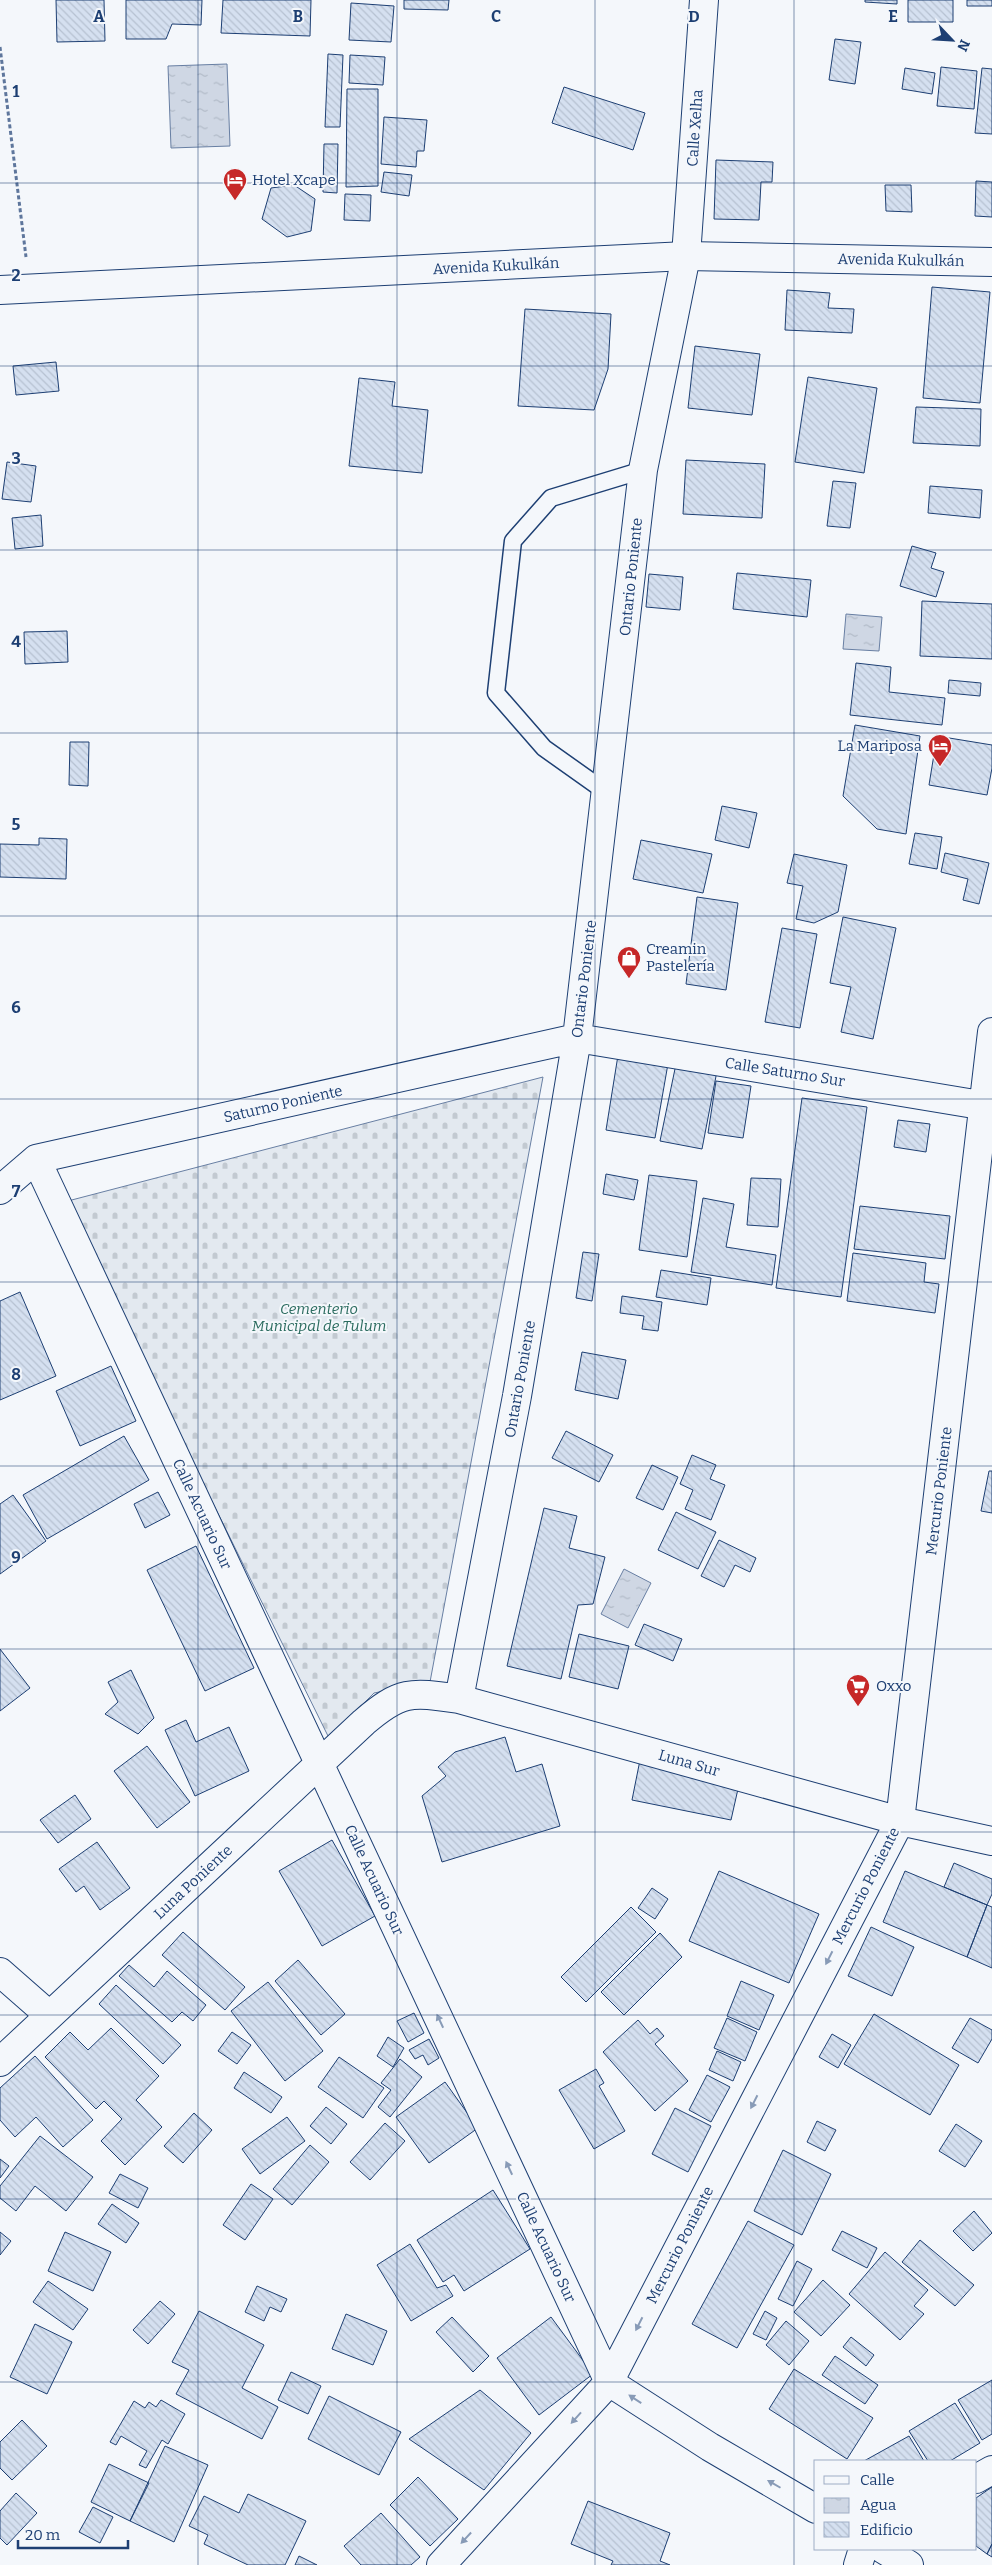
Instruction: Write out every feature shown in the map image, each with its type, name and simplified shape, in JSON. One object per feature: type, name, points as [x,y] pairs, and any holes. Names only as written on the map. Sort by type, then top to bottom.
[{"type":"street","name":"Calle Xelha","points":[[686,256],[704,0]]},
{"type":"street","name":"Avenida Kukulkán","points":[[0,290],[686,256],[992,262]]},
{"type":"street","name":"Ontario Poniente","points":[[459,1699],[517,1396],[577,1038],[643,470],[686,256]]},
{"type":"street","name":"Mercurio Poniente","points":[[441,2565],[609,2382],[900,1822],[988,1106],[992,1032]]},
{"type":"street","name":"Calle Saturno Sur","points":[[577,1038],[988,1106]]},
{"type":"street","name":"Saturno Poniente","points":[[0,1190],[36,1159],[577,1038]]},
{"type":"street","name":"Calle Acuario Sur","points":[[36,1159],[609,2382]]},
{"type":"street","name":"Luna Sur","points":[[386,1703],[416,1693],[459,1699],[900,1822],[992,1841]]},
{"type":"street","name":"Luna Poniente","points":[[0,2062],[386,1703]]},
{"type":"street","points":[[0,1972],[49,2015]]},
{"type":"street","points":[[609,2382],[710,2446],[814,2508]]},
{"type":"street","points":[[977,2478],[992,2470]]},
{"type":"street","points":[[858,2565],[863,2550]]},
{"type":"street","points":[[885,2550],[909,2565]]},
{"type":"lane","points":[[606,792],[544,748],[496,693],[513,542],[551,498],[643,470]]},
{"type":"path","points":[[0,47],[30,289]]},
{"type":"green space","name":"Cementerio Municipal de Tulum","points":[[543,1077],[430,1682],[374,1693],[329,1738],[64,1202]]},
{"type":"water","points":[[227,64],[230,146],[171,148],[168,66]]},
{"type":"water","points":[[846,614],[882,617],[879,651],[843,649]]},
{"type":"water","points":[[624,1569],[651,1583],[628,1628],[601,1614]]},
{"type":"building","points":[[56,0],[104,0],[105,41],[57,42]]},
{"type":"building","points":[[126,0],[202,0],[201,25],[172,24],[166,39],[126,39]]},
{"type":"building","points":[[223,0],[311,0],[310,36],[221,33]]},
{"type":"building","points":[[404,0],[449,0],[448,10],[404,9]]},
{"type":"building","points":[[865,0],[897,0],[897,4],[865,2]]},
{"type":"building","points":[[908,0],[953,0],[953,22],[908,22]]},
{"type":"building","points":[[967,0],[992,0],[992,6],[967,6]]},
{"type":"building","points":[[351,3],[394,6],[391,42],[349,40]]},
{"type":"building","points":[[835,39],[861,42],[855,84],[829,80]]},
{"type":"building","points":[[328,54],[343,55],[340,127],[325,127]]},
{"type":"building","points":[[350,55],[385,57],[383,85],[349,83]]},
{"type":"building","points":[[941,67],[977,71],[974,109],[937,106]]},
{"type":"building","points":[[905,68],[935,73],[932,94],[902,89]]},
{"type":"building","points":[[982,68],[992,69],[992,134],[975,133]]},
{"type":"building","points":[[564,87],[645,113],[633,150],[552,123]]},
{"type":"building","points":[[347,89],[378,89],[378,186],[346,187]]},
{"type":"building","points":[[384,117],[427,120],[424,151],[417,151],[416,167],[381,164]]},
{"type":"building","points":[[324,144],[338,144],[337,193],[323,192]]},
{"type":"building","points":[[716,160],[773,162],[772,182],[761,182],[759,220],[714,219]]},
{"type":"building","points":[[384,172],[412,175],[409,196],[381,192]]},
{"type":"building","points":[[976,181],[992,182],[992,217],[975,216]]},
{"type":"building","points":[[294,185],[315,199],[311,231],[287,237],[262,219],[271,188]]},
{"type":"building","points":[[885,185],[911,185],[912,212],[886,211]]},
{"type":"building","points":[[345,194],[371,195],[370,221],[344,220]]},
{"type":"building","points":[[932,287],[990,292],[980,403],[923,398]]},
{"type":"building","points":[[787,290],[830,293],[828,308],[854,309],[852,333],[785,330]]},
{"type":"building","points":[[525,309],[611,314],[608,369],[594,410],[518,406]]},
{"type":"building","points":[[695,346],[760,354],[752,415],[688,408]]},
{"type":"building","points":[[56,362],[59,391],[16,395],[13,366]]},
{"type":"building","points":[[808,377],[877,388],[864,473],[795,462]]},
{"type":"building","points":[[359,378],[395,382],[392,406],[428,410],[422,473],[349,466]]},
{"type":"building","points":[[916,407],[981,409],[980,446],[913,443]]},
{"type":"building","points":[[686,460],[765,464],[762,518],[683,514]]},
{"type":"building","points":[[7,462],[36,466],[31,502],[2,499]]},
{"type":"building","points":[[833,481],[856,483],[850,528],[827,526]]},
{"type":"building","points":[[930,486],[982,490],[980,518],[928,513]]},
{"type":"building","points":[[41,515],[43,546],[15,549],[12,518]]},
{"type":"building","points":[[912,546],[936,553],[931,568],[944,572],[936,597],[900,586]]},
{"type":"building","points":[[737,573],[811,580],[807,617],[733,609]]},
{"type":"building","points":[[649,574],[683,577],[680,610],[646,607]]},
{"type":"building","points":[[922,601],[992,604],[992,659],[920,656]]},
{"type":"building","points":[[67,631],[68,662],[25,664],[24,632]]},
{"type":"building","points":[[856,663],[891,667],[889,692],[945,698],[942,725],[850,715]]},
{"type":"building","points":[[949,680],[981,683],[980,696],[948,693]]},
{"type":"building","points":[[855,725],[920,736],[906,834],[877,829],[843,796]]},
{"type":"building","points":[[937,736],[992,745],[992,768],[987,795],[929,785]]},
{"type":"building","points":[[70,742],[89,742],[88,786],[69,785]]},
{"type":"building","points":[[722,806],[757,813],[749,848],[715,840]]},
{"type":"building","points":[[915,833],[942,837],[937,869],[909,864]]},
{"type":"building","points":[[39,838],[67,839],[66,879],[0,877],[0,844],[39,845]]},
{"type":"building","points":[[641,840],[712,854],[703,893],[633,879]]},
{"type":"building","points":[[945,853],[989,863],[979,904],[963,900],[968,879],[941,872]]},
{"type":"building","points":[[794,854],[847,865],[838,912],[814,923],[796,919],[803,886],[787,883]]},
{"type":"building","points":[[697,897],[738,903],[726,990],[686,984]]},
{"type":"building","points":[[843,917],[896,928],[873,1039],[841,1032],[851,987],[830,983]]},
{"type":"building","points":[[782,928],[817,934],[800,1028],[765,1022]]},
{"type":"building","points":[[619,1049],[669,1058],[655,1138],[606,1130]]},
{"type":"building","points":[[676,1064],[717,1071],[702,1149],[660,1141]]},
{"type":"building","points":[[716,1081],[751,1086],[743,1138],[708,1133]]},
{"type":"building","points":[[802,1098],[867,1107],[841,1297],[776,1288]]},
{"type":"building","points":[[898,1120],[930,1124],[926,1152],[894,1147]]},
{"type":"building","points":[[606,1174],[638,1180],[634,1200],[603,1194]]},
{"type":"building","points":[[649,1175],[697,1181],[687,1257],[639,1250]]},
{"type":"building","points":[[751,1178],[781,1179],[778,1227],[747,1225]]},
{"type":"building","points":[[703,1198],[734,1204],[726,1247],[776,1255],[772,1285],[691,1272]]},
{"type":"building","points":[[860,1206],[950,1216],[945,1259],[854,1249]]},
{"type":"building","points":[[583,1252],[599,1254],[592,1301],[576,1298]]},
{"type":"building","points":[[853,1253],[926,1263],[924,1282],[939,1284],[935,1313],[847,1301]]},
{"type":"building","points":[[661,1270],[711,1278],[707,1305],[656,1297]]},
{"type":"building","points":[[20,1292],[56,1376],[0,1400],[0,1301]]},
{"type":"building","points":[[622,1296],[662,1302],[658,1331],[642,1329],[644,1316],[620,1313]]},
{"type":"building","points":[[582,1352],[626,1360],[618,1399],[575,1390]]},
{"type":"building","points":[[111,1366],[136,1421],[80,1446],[56,1391]]},
{"type":"building","points":[[566,1431],[613,1455],[599,1482],[552,1458]]},
{"type":"building","points":[[124,1436],[149,1480],[47,1539],[23,1495]]},
{"type":"building","points":[[692,1455],[716,1465],[710,1479],[725,1485],[711,1520],[685,1509],[693,1490],[680,1484]]},
{"type":"building","points":[[652,1465],[678,1477],[663,1510],[636,1498]]},
{"type":"building","points":[[989,1471],[992,1471],[992,1513],[981,1511]]},
{"type":"building","points":[[158,1492],[170,1515],[145,1528],[134,1504]]},
{"type":"building","points":[[13,1495],[46,1541],[0,1574],[0,1504]]},
{"type":"building","points":[[544,1508],[577,1516],[569,1548],[605,1557],[593,1604],[578,1605],[561,1679],[507,1666]]},
{"type":"building","points":[[676,1512],[716,1532],[698,1569],[658,1550]]},
{"type":"building","points":[[719,1540],[756,1558],[750,1572],[735,1565],[724,1587],[701,1576]]},
{"type":"building","points":[[196,1546],[254,1668],[205,1691],[147,1570]]},
{"type":"building","points":[[644,1624],[682,1639],[673,1661],[635,1645]]},
{"type":"building","points":[[579,1634],[629,1646],[618,1689],[569,1677]]},
{"type":"building","points":[[0,1649],[30,1688],[0,1711]]},
{"type":"building","points":[[131,1670],[154,1718],[138,1734],[105,1714],[118,1702],[108,1682]]},
{"type":"building","points":[[186,1720],[196,1742],[229,1727],[249,1771],[195,1796],[165,1730]]},
{"type":"building","points":[[505,1737],[516,1772],[542,1764],[560,1826],[442,1862],[422,1796],[446,1776],[438,1767],[455,1752]]},
{"type":"building","points":[[147,1746],[190,1802],[157,1828],[114,1771]]},
{"type":"building","points":[[640,1760],[740,1780],[731,1820],[632,1800]]},
{"type":"building","points":[[75,1795],[91,1819],[58,1843],[40,1820]]},
{"type":"building","points":[[332,1840],[375,1916],[322,1946],[279,1871]]},
{"type":"building","points":[[97,1842],[130,1888],[100,1910],[84,1886],[76,1892],[59,1869]]},
{"type":"building","points":[[954,1863],[992,1879],[992,1894],[987,1905],[944,1887]]},
{"type":"building","points":[[719,1871],[819,1914],[789,1983],[689,1941]]},
{"type":"building","points":[[905,1871],[987,1905],[967,1957],[883,1922]]},
{"type":"building","points":[[652,1888],[668,1899],[655,1919],[638,1908]]},
{"type":"building","points":[[987,1905],[992,1907],[992,1968],[967,1957]]},
{"type":"building","points":[[631,1907],[656,1932],[586,2002],[561,1977]]},
{"type":"building","points":[[871,1927],[914,1947],[892,1996],[848,1976]]},
{"type":"building","points":[[183,1932],[245,1987],[225,2010],[162,1955]]},
{"type":"building","points":[[660,1933],[682,1957],[624,2015],[601,1992]]},
{"type":"building","points":[[298,1960],[345,2014],[321,2035],[275,1981]]},
{"type":"building","points":[[129,1965],[154,1987],[167,1971],[206,2005],[193,2021],[182,2012],[172,2022],[119,1976]]},
{"type":"building","points":[[741,1981],[774,1995],[759,2030],[727,2016]]},
{"type":"building","points":[[268,1982],[323,2051],[285,2081],[231,2011]]},
{"type":"building","points":[[116,1985],[181,2045],[163,2064],[99,2004]]},
{"type":"building","points":[[414,2013],[424,2033],[408,2042],[397,2021]]},
{"type":"building","points":[[874,2014],[959,2065],[930,2115],[844,2064]]},
{"type":"building","points":[[727,2018],[757,2032],[745,2061],[714,2048]]},
{"type":"building","points":[[970,2018],[992,2030],[992,2039],[978,2063],[952,2048]]},
{"type":"building","points":[[638,2020],[650,2034],[657,2028],[664,2036],[655,2044],[688,2081],[655,2111],[603,2052]]},
{"type":"building","points":[[111,2028],[159,2076],[136,2100],[162,2127],[125,2165],[101,2141],[122,2119],[104,2101],[96,2109],[45,2057],[70,2032],[88,2050]]},
{"type":"building","points":[[232,2032],[251,2045],[237,2064],[218,2051]]},
{"type":"building","points":[[832,2034],[851,2045],[838,2068],[819,2057]]},
{"type":"building","points":[[388,2037],[404,2048],[393,2067],[377,2056]]},
{"type":"building","points":[[429,2039],[439,2058],[428,2065],[423,2055],[415,2059],[409,2050]]},
{"type":"building","points":[[717,2051],[741,2062],[733,2081],[709,2070]]},
{"type":"building","points":[[35,2056],[93,2120],[63,2147],[36,2117],[15,2137],[0,2120],[0,2088]]},
{"type":"building","points":[[339,2057],[384,2088],[363,2118],[318,2087]]},
{"type":"building","points":[[400,2059],[422,2077],[390,2117],[378,2107],[391,2090],[381,2083]]},
{"type":"building","points":[[596,2069],[604,2083],[599,2086],[625,2131],[594,2149],[559,2090]]},
{"type":"building","points":[[244,2072],[282,2097],[271,2113],[234,2088]]},
{"type":"building","points":[[707,2075],[730,2087],[711,2122],[689,2110]]},
{"type":"building","points":[[445,2082],[478,2128],[429,2163],[396,2117]]},
{"type":"building","points":[[326,2107],[347,2124],[331,2144],[310,2126]]},
{"type":"building","points":[[675,2108],[711,2126],[688,2172],[652,2154]]},
{"type":"building","points":[[194,2113],[212,2130],[183,2163],[164,2146]]},
{"type":"building","points":[[287,2117],[305,2141],[260,2174],[242,2149]]},
{"type":"building","points":[[817,2121],[836,2130],[825,2151],[807,2142]]},
{"type":"building","points":[[385,2123],[405,2141],[370,2180],[350,2162]]},
{"type":"building","points":[[956,2124],[982,2141],[965,2167],[939,2151]]},
{"type":"building","points":[[40,2136],[93,2177],[66,2211],[35,2186],[16,2211],[0,2198],[0,2186]]},
{"type":"building","points":[[310,2145],[329,2162],[292,2205],[273,2189]]},
{"type":"building","points":[[783,2150],[831,2174],[802,2235],[754,2211]]},
{"type":"building","points":[[0,2159],[9,2166],[0,2178]]},
{"type":"building","points":[[120,2174],[148,2188],[138,2208],[109,2193]]},
{"type":"building","points":[[251,2184],[273,2199],[245,2240],[223,2225]]},
{"type":"building","points":[[493,2190],[530,2249],[464,2291],[454,2275],[443,2282],[417,2240]]},
{"type":"building","points":[[112,2204],[139,2223],[126,2243],[98,2224]]},
{"type":"building","points":[[974,2211],[992,2233],[973,2251],[953,2231]]},
{"type":"building","points":[[748,2221],[794,2245],[737,2348],[692,2324]]},
{"type":"building","points":[[842,2231],[877,2248],[867,2268],[832,2250]]},
{"type":"building","points":[[0,2232],[11,2241],[0,2255]]},
{"type":"building","points":[[65,2232],[111,2252],[93,2291],[48,2271]]},
{"type":"building","points":[[920,2240],[974,2285],[955,2306],[902,2262]]},
{"type":"building","points":[[410,2244],[437,2288],[446,2285],[453,2296],[411,2321],[377,2265]]},
{"type":"building","points":[[885,2252],[928,2290],[914,2306],[924,2314],[900,2340],[849,2294]]},
{"type":"building","points":[[797,2261],[812,2269],[793,2306],[778,2299]]},
{"type":"building","points":[[823,2280],[850,2305],[821,2336],[794,2312]]},
{"type":"building","points":[[48,2281],[88,2309],[73,2330],[33,2302]]},
{"type":"building","points":[[257,2286],[287,2299],[281,2312],[270,2307],[264,2321],[245,2312]]},
{"type":"building","points":[[160,2301],[175,2314],[148,2344],[133,2330]]},
{"type":"building","points":[[199,2311],[264,2345],[242,2388],[278,2407],[262,2439],[176,2394],[189,2370],[172,2362]]},
{"type":"building","points":[[765,2311],[777,2318],[766,2340],[753,2334]]},
{"type":"building","points":[[346,2314],[387,2331],[373,2365],[332,2349]]},
{"type":"building","points":[[452,2317],[489,2356],[473,2372],[436,2332]]},
{"type":"building","points":[[551,2317],[593,2374],[539,2415],[497,2358]]},
{"type":"building","points":[[786,2321],[809,2341],[789,2365],[766,2345]]},
{"type":"building","points":[[35,2324],[72,2342],[47,2394],[10,2377]]},
{"type":"building","points":[[851,2337],[874,2355],[866,2366],[843,2347]]},
{"type":"building","points":[[835,2356],[878,2385],[865,2404],[822,2375]]},
{"type":"building","points":[[794,2369],[873,2418],[847,2459],[769,2409]]},
{"type":"building","points":[[291,2372],[321,2386],[308,2414],[278,2400]]},
{"type":"building","points":[[992,2380],[992,2434],[982,2440],[958,2400]]},
{"type":"building","points":[[480,2390],[531,2433],[484,2490],[409,2439]]},
{"type":"building","points":[[329,2396],[401,2432],[379,2475],[308,2439]]},
{"type":"building","points":[[161,2400],[185,2414],[168,2444],[162,2440],[146,2468],[139,2465],[147,2451],[121,2436],[116,2445],[110,2442],[134,2401],[145,2408],[149,2402],[156,2407]]},
{"type":"building","points":[[955,2403],[980,2443],[952,2460],[927,2460],[909,2431]]},
{"type":"building","points":[[22,2420],[47,2446],[12,2480],[0,2468],[0,2442]]},
{"type":"building","points":[[909,2436],[923,2460],[866,2460]]},
{"type":"building","points":[[165,2446],[208,2465],[174,2542],[130,2521]]},
{"type":"building","points":[[109,2464],[149,2483],[130,2521],[91,2502]]},
{"type":"building","points":[[418,2477],[458,2519],[430,2546],[390,2505]]},
{"type":"building","points":[[992,2487],[992,2544],[987,2554],[977,2547],[977,2497]]},
{"type":"building","points":[[16,2493],[37,2513],[7,2545],[0,2538],[0,2511]]},
{"type":"building","points":[[248,2494],[306,2521],[285,2565],[248,2565],[204,2544],[208,2535],[189,2526],[204,2496],[239,2513]]},
{"type":"building","points":[[588,2501],[670,2533],[660,2561],[670,2565],[611,2565],[613,2561],[571,2544]]},
{"type":"building","points":[[93,2507],[113,2517],[100,2543],[79,2532]]},
{"type":"building","points":[[381,2513],[420,2557],[411,2565],[361,2565],[344,2546]]},
{"type":"building","points":[[992,2544],[992,2557],[987,2554]]},
{"type":"building","points":[[299,2556],[317,2565],[295,2565]]},
{"type":"place","name":"Hotel Xcape","points":[[235,201]]},
{"type":"place","name":"La Mariposa","points":[[940,767]]},
{"type":"place","name":"Creamin Pastelería","points":[[629,979]]},
{"type":"place","name":"Oxxo","points":[[858,1707]]}]
